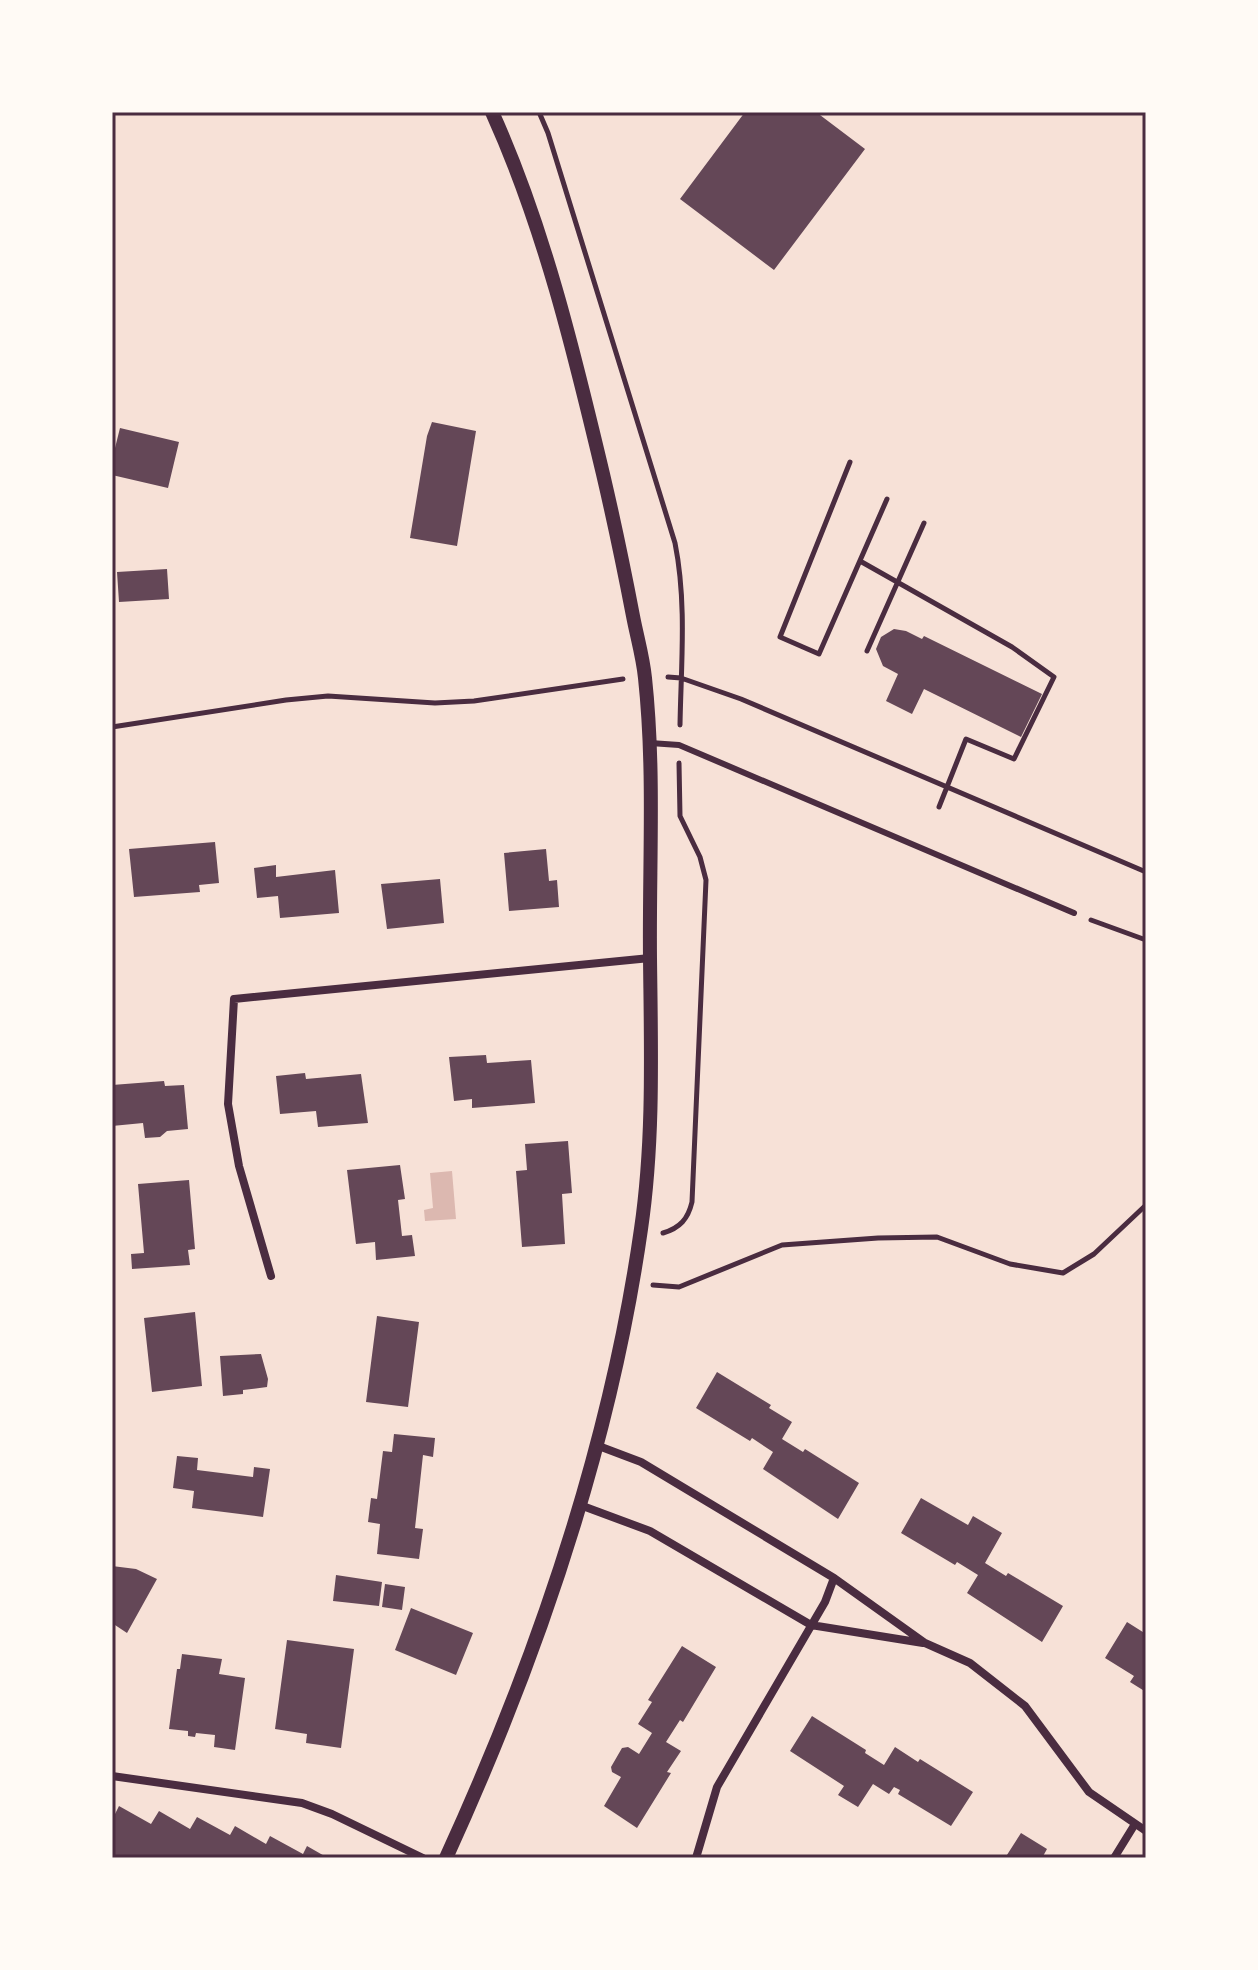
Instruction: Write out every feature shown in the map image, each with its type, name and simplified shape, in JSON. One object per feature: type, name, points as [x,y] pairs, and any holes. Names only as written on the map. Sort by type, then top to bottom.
[{"type":"street","points":[[446,1858],[507,1717],[580,1505],[632,1283],[641,1230],[650,1117],[650,743],[645,674],[615,524],[566,322],[521,187],[492,112]]},
{"type":"street","points":[[271,1276],[239,1166],[228,1104],[234,999],[650,958]]},
{"type":"street","points":[[595,1445],[641,1462],[834,1578],[925,1643],[970,1663],[1025,1706],[1089,1792],[1146,1831]]},
{"type":"street","points":[[580,1505],[650,1531],[811,1625],[925,1643]]},
{"type":"street","points":[[696,1858],[717,1787],[825,1602],[834,1578]]},
{"type":"street","points":[[112,1776],[302,1803],[332,1814],[423,1858]]},
{"type":"street","points":[[1114,1858],[1135,1824]]},
{"type":"lane","points":[[650,743],[679,745],[1074,913]]},
{"type":"path","points":[[539,112],[675,543],[681,588],[680,816],[700,857],[706,880],[692,1202],[685,1220],[676,1229],[663,1233],[641,1230]]},
{"type":"path","points":[[850,462],[780,637],[819,654],[887,499]]},
{"type":"path","points":[[867,651],[924,523]]},
{"type":"path","points":[[860,561],[1012,647],[1054,677],[1014,759],[966,739],[939,807]]},
{"type":"path","points":[[112,727],[328,696],[435,703],[474,701],[592,685],[645,674]]},
{"type":"path","points":[[681,678],[741,699],[1146,872]]},
{"type":"path","points":[[1074,913],[1146,940]]},
{"type":"path","points":[[632,1283],[679,1287],[782,1245],[878,1238],[937,1237],[1010,1264],[1063,1273],[1094,1254],[1146,1205]]},
{"type":"shaded area","points":[[452,1171],[456,1219],[425,1221],[424,1210],[433,1208],[430,1173]]},
{"type":"building","points":[[745,112],[753,115],[755,112],[816,112],[865,149],[774,270],[680,199]]},
{"type":"building","points":[[432,422],[476,431],[457,546],[410,538]]},
{"type":"building","points":[[120,428],[179,442],[168,488],[112,475],[112,460]]},
{"type":"building","points":[[167,569],[169,599],[119,602],[117,572]]},
{"type":"building","points":[[894,629],[922,639],[924,636],[1042,694],[1021,737],[924,689],[912,714],[886,701],[898,674],[883,666],[876,649],[881,637]]},
{"type":"building","points":[[215,842],[219,883],[199,885],[200,892],[134,897],[129,849]]},
{"type":"building","points":[[546,849],[549,881],[557,880],[559,907],[509,911],[504,853]]},
{"type":"building","points":[[276,865],[276,877],[335,870],[339,913],[280,918],[278,896],[257,898],[254,868]]},
{"type":"building","points":[[440,879],[444,923],[387,929],[381,884]]},
{"type":"building","points":[[486,1055],[487,1063],[531,1060],[535,1103],[472,1108],[472,1099],[454,1101],[449,1057]]},
{"type":"building","points":[[305,1073],[306,1079],[361,1074],[368,1123],[318,1127],[316,1111],[280,1114],[276,1076]]},
{"type":"building","points":[[164,1081],[165,1086],[184,1085],[188,1129],[145,1138],[143,1123],[112,1126],[112,1085]]},
{"type":"building","points":[[568,1141],[572,1193],[562,1194],[565,1244],[522,1247],[516,1171],[527,1170],[525,1144]]},
{"type":"building","points":[[400,1165],[405,1199],[398,1200],[402,1236],[412,1235],[415,1256],[376,1260],[375,1242],[356,1244],[347,1170]]},
{"type":"building","points":[[189,1180],[195,1249],[188,1250],[190,1265],[132,1269],[131,1254],[144,1253],[138,1184]]},
{"type":"building","points":[[195,1312],[202,1386],[152,1392],[144,1318]]},
{"type":"building","points":[[377,1316],[419,1322],[408,1407],[366,1402]]},
{"type":"building","points":[[261,1354],[268,1379],[267,1387],[223,1396],[220,1356]]},
{"type":"building","points":[[717,1372],[771,1405],[769,1408],[792,1422],[782,1439],[803,1452],[805,1449],[859,1483],[838,1519],[763,1469],[773,1452],[696,1408]]},
{"type":"building","points":[[394,1434],[435,1438],[433,1457],[423,1455],[415,1528],[423,1529],[419,1559],[377,1554],[380,1524],[368,1522],[371,1498],[377,1499],[383,1451],[392,1452]]},
{"type":"building","points":[[177,1456],[198,1458],[197,1470],[253,1477],[254,1467],[270,1469],[263,1517],[192,1508],[194,1491],[173,1488]]},
{"type":"building","points":[[921,1498],[968,1525],[973,1516],[1002,1533],[985,1563],[1063,1606],[1042,1642],[967,1593],[978,1575],[901,1533]]},
{"type":"building","points":[[112,1566],[136,1569],[157,1579],[127,1633],[115,1625],[112,1631]]},
{"type":"building","points":[[336,1575],[382,1582],[379,1606],[333,1601]]},
{"type":"building","points":[[385,1584],[405,1587],[402,1610],[382,1607]]},
{"type":"building","points":[[411,1608],[473,1633],[456,1675],[395,1650]]},
{"type":"building","points":[[1127,1622],[1146,1634],[1146,1692],[1130,1682],[1134,1676],[1105,1658]]},
{"type":"building","points":[[287,1640],[354,1649],[341,1748],[306,1743],[307,1734],[275,1729]]},
{"type":"building","points":[[682,1646],[716,1667],[683,1722],[680,1720],[666,1742],[681,1751],[637,1828],[604,1806],[621,1777],[612,1772],[611,1767],[622,1748],[628,1747],[639,1754],[652,1733],[638,1724],[652,1702],[648,1700]]},
{"type":"building","points":[[182,1654],[222,1659],[219,1674],[245,1678],[235,1750],[214,1747],[215,1735],[196,1733],[195,1737],[188,1736],[188,1731],[169,1729]]},
{"type":"building","points":[[812,1716],[884,1765],[895,1747],[973,1792],[951,1826],[898,1794],[900,1790],[894,1787],[889,1794],[873,1784],[858,1807],[838,1795],[844,1786],[790,1751]]},
{"type":"building","points":[[119,1806],[151,1824],[159,1811],[190,1829],[197,1817],[230,1835],[235,1826],[266,1844],[270,1836],[303,1854],[307,1846],[328,1858],[116,1858],[112,1856],[112,1820]]},
{"type":"building","points":[[1021,1833],[1047,1849],[1042,1858],[1005,1858]]}]
